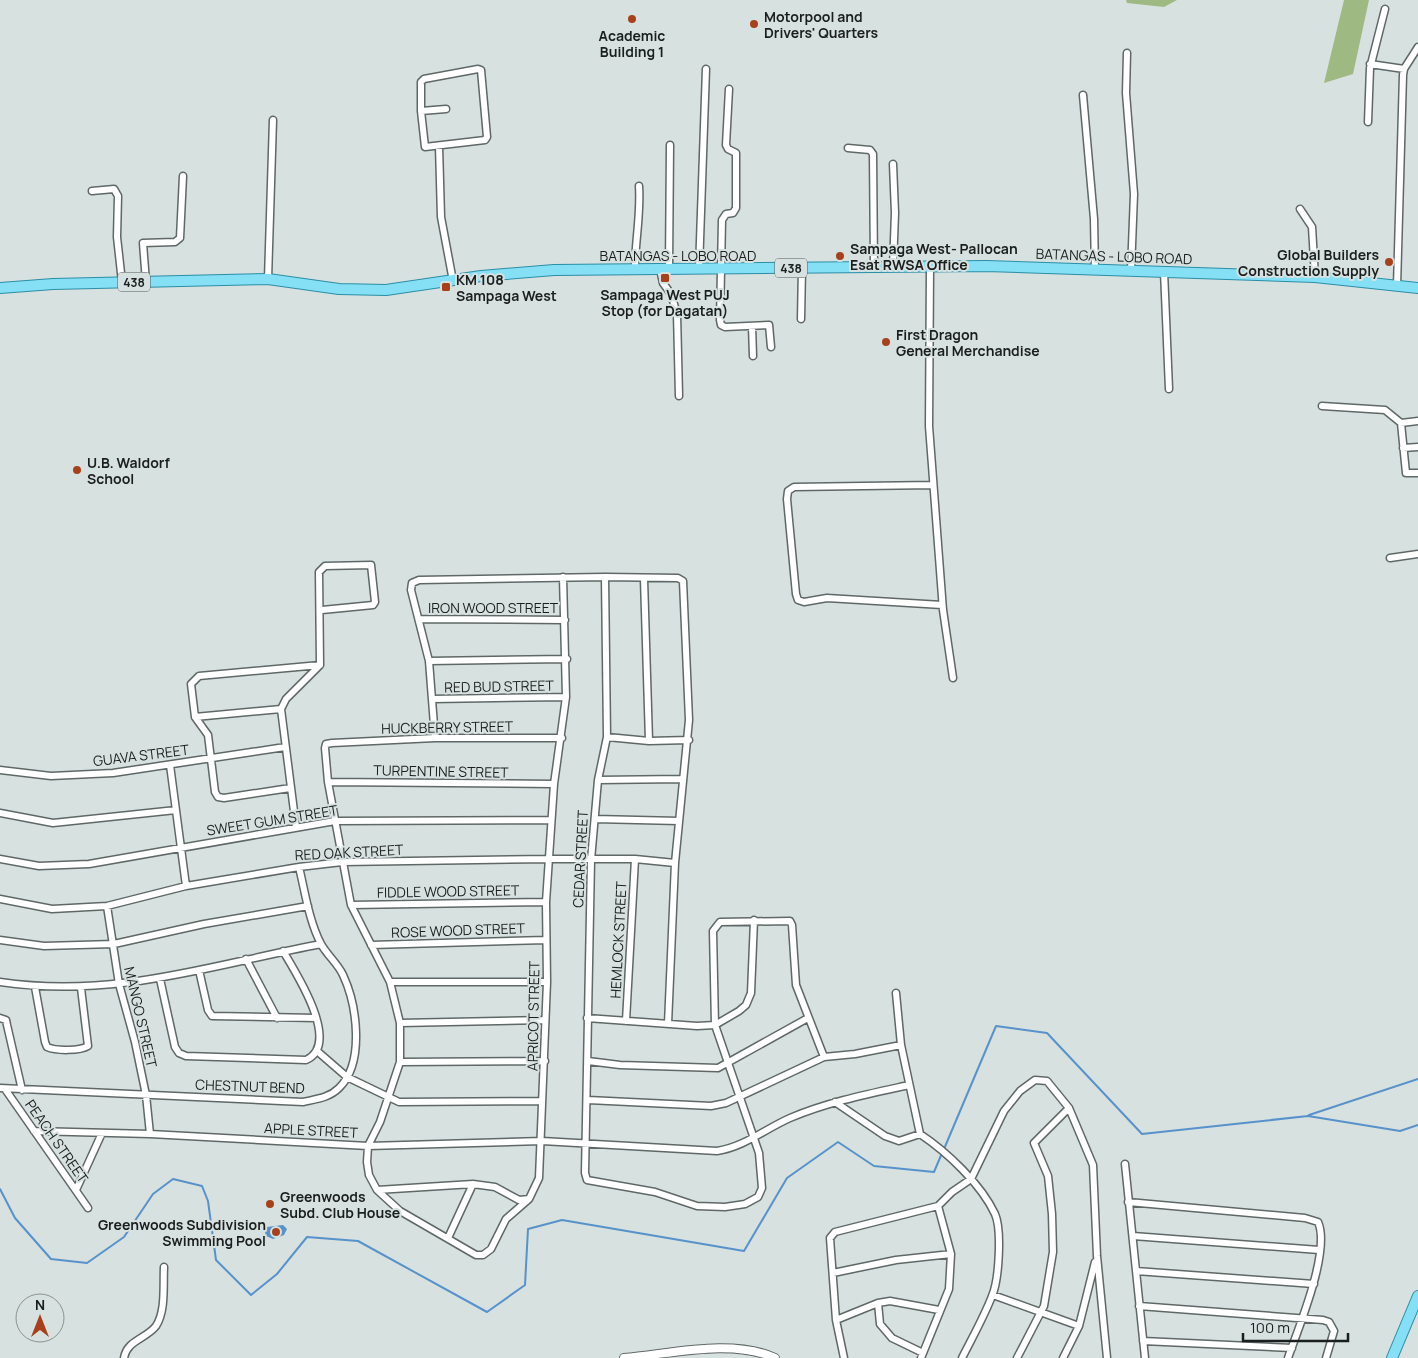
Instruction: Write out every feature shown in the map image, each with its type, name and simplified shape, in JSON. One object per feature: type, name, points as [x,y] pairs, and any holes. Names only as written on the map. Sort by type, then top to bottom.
[{"type":"main road","name":"BATANGAS - LOBO ROAD","points":[[0,288],[47,284],[268,279],[364,290],[386,290],[481,276],[554,270],[1024,266],[1315,277],[1418,288]]},
{"type":"main road","points":[[1392,1358],[1418,1296]]},
{"type":"street","points":[[1368,122],[1370,64],[1385,9]]},
{"type":"street","points":[[1398,286],[1404,69],[1418,47]]},
{"type":"street","points":[[1127,53],[1126,93],[1134,194],[1132,271]]},
{"type":"street","points":[[1370,64],[1404,69]]},
{"type":"street","points":[[699,269],[706,69]]},
{"type":"street","points":[[481,70],[487,137],[485,140],[439,146],[424,146],[421,82],[424,79],[481,70]]},
{"type":"street","points":[[729,89],[726,145],[728,149],[736,152],[736,208],[732,213],[726,214],[722,220],[722,325],[769,325],[771,347]]},
{"type":"street","points":[[1083,95],[1094,219],[1095,270]]},
{"type":"street","points":[[421,111],[446,109]]},
{"type":"street","points":[[268,279],[273,120]]},
{"type":"street","points":[[439,146],[441,217],[453,281]]},
{"type":"street","points":[[670,146],[663,284],[671,294],[677,314],[680,396]]},
{"type":"street","points":[[848,148],[870,150],[874,154],[874,268]]},
{"type":"street","points":[[893,164],[895,213],[893,267]]},
{"type":"street","points":[[146,282],[143,243],[175,242],[180,238],[183,176]]},
{"type":"street","points":[[635,269],[636,236],[640,209],[639,186]]},
{"type":"street","points":[[92,191],[114,189],[118,196],[117,238],[122,282]]},
{"type":"street","points":[[1300,209],[1312,227],[1315,277]]},
{"type":"street","points":[[930,267],[929,426],[942,605],[953,678]]},
{"type":"street","points":[[802,268],[802,319]]},
{"type":"street","points":[[1164,271],[1169,389]]},
{"type":"street","points":[[752,326],[753,356]]},
{"type":"street","points":[[1322,406],[1385,410],[1401,423],[1418,421]]},
{"type":"street","points":[[1401,423],[1406,473],[1418,473]]},
{"type":"street","points":[[1403,448],[1418,447]]},
{"type":"street","points":[[933,485],[794,488],[788,491],[787,499],[798,600],[804,602],[827,598],[942,605]]},
{"type":"street","points":[[1390,558],[1418,554]]},
{"type":"street","points":[[296,827],[281,709],[286,699],[320,665],[322,610],[320,572],[322,568],[371,565],[373,605],[322,610]]},
{"type":"street","points":[[435,738],[429,661],[411,590],[412,583],[419,580],[563,577],[678,578],[682,581],[689,740],[682,779],[675,862],[668,1024]]},
{"type":"street","name":"APRICOT STREET","points":[[529,1199],[539,1178],[542,1141],[547,982],[546,902],[554,784],[562,738],[566,697],[567,658],[563,577]]},
{"type":"street","name":"CEDAR STREET","points":[[605,577],[606,737],[598,780],[591,860],[587,1180],[655,1192],[697,1206],[725,1207],[745,1204],[758,1197],[762,1188],[762,1165],[754,1136]]},
{"type":"street","points":[[644,579],[649,741]]},
{"type":"street","name":"IRON WOOD STREET","points":[[420,620],[565,620]]},
{"type":"street","points":[[429,661],[567,658]]},
{"type":"street","points":[[290,788],[224,798],[218,797],[215,792],[208,735],[194,717],[190,684],[199,676],[320,665]]},
{"type":"street","name":"RED BUD STREET","points":[[432,699],[566,697]]},
{"type":"street","points":[[194,717],[281,709]]},
{"type":"street","points":[[606,737],[649,741],[689,740]]},
{"type":"street","name":"HUCKBERRY STREET","points":[[328,782],[324,748],[326,744],[332,742],[435,738],[562,738]]},
{"type":"street","name":"GUAVA STREET","points":[[0,770],[51,776],[113,773],[285,747]]},
{"type":"street","points":[[170,765],[186,886]]},
{"type":"street","points":[[598,780],[682,779]]},
{"type":"street","points":[[328,782],[351,905],[390,982],[400,1023],[400,1062],[389,1097],[368,1146],[367,1162],[369,1175],[377,1190],[400,1210],[476,1255],[484,1255],[491,1249],[506,1219],[529,1199]]},
{"type":"street","name":"TURPENTINE STREET","points":[[328,782],[554,784]]},
{"type":"street","points":[[0,813],[52,823],[176,810]]},
{"type":"street","points":[[595,819],[679,821]]},
{"type":"street","name":"SWEET GUM STREET","points":[[0,859],[39,866],[89,864],[335,821],[551,820]]},
{"type":"street","name":"RED OAK STREET","points":[[0,899],[52,909],[107,906],[186,886],[299,867],[342,862],[635,859],[675,862]]},
{"type":"street","name":"HEMLOCK STREET","points":[[626,1022],[635,859]]},
{"type":"street","name":"CHESTNUT BEND","points":[[2,1088],[303,1102],[325,1097],[339,1088],[347,1076],[356,1054],[356,1032],[349,990],[343,974],[321,944],[308,906],[299,867]]},
{"type":"street","name":"FIDDLE WOOD STREET","points":[[351,905],[546,902]]},
{"type":"street","name":"MANGO STREET","points":[[107,906],[119,984],[135,1042],[146,1095],[150,1134]]},
{"type":"street","points":[[0,940],[44,946],[114,944],[204,924],[308,906]]},
{"type":"street","points":[[754,1136],[715,1024],[713,932],[720,922],[785,919],[792,925],[796,986],[824,1057]]},
{"type":"street","points":[[588,1018],[668,1024],[715,1024],[746,1005],[752,993],[754,920]]},
{"type":"street","name":"ROSE WOOD STREET","points":[[371,945],[546,940]]},
{"type":"street","points":[[0,982],[35,988],[81,988],[119,984],[160,979],[321,944]]},
{"type":"street","points":[[160,979],[175,1047],[182,1055],[306,1060],[314,1056],[319,1044],[316,1018],[305,989],[284,951]]},
{"type":"street","points":[[246,960],[277,1018]]},
{"type":"street","points":[[199,970],[208,1010],[212,1016],[316,1018]]},
{"type":"street","points":[[390,982],[547,982]]},
{"type":"street","points":[[35,988],[47,1047],[52,1049],[75,1049],[88,1046],[81,988]]},
{"type":"street","points":[[896,993],[901,1045],[908,1085],[920,1134],[936,1145],[970,1179],[996,1215],[1000,1264],[993,1295],[962,1358]]},
{"type":"street","points":[[588,1061],[620,1065],[718,1068],[808,1018]]},
{"type":"street","points":[[3,1019],[22,1090]]},
{"type":"street","points":[[400,1023],[545,1020]]},
{"type":"street","points":[[588,1100],[711,1106],[741,1097],[824,1057],[855,1054],[901,1045]]},
{"type":"street","points":[[317,1051],[347,1076],[399,1102],[542,1101]]},
{"type":"street","points":[[400,1062],[545,1061]]},
{"type":"street","points":[[844,1358],[836,1320],[830,1238],[835,1232],[938,1206],[952,1192],[970,1179],[1004,1111],[1020,1091],[1035,1080],[1047,1081],[1069,1108],[1093,1165],[1097,1256],[1107,1358]]},
{"type":"street","name":"APPLE STREET","points":[[34,1131],[150,1134],[368,1146],[542,1141],[717,1151],[741,1145],[754,1136],[790,1118],[835,1102],[908,1085]]},
{"type":"street","name":"PEACH STREET","points":[[2,1088],[88,1208]]},
{"type":"street","points":[[835,1102],[886,1136],[899,1141],[920,1134]]},
{"type":"street","points":[[1017,1358],[1046,1300],[1053,1252],[1048,1176],[1034,1143],[1069,1108]]},
{"type":"street","points":[[76,1190],[102,1133]]},
{"type":"street","points":[[1125,1164],[1146,1358]]},
{"type":"street","points":[[377,1190],[472,1184],[495,1187],[519,1200],[529,1199]]},
{"type":"street","points":[[448,1238],[472,1184]]},
{"type":"street","points":[[1128,1202],[1313,1220],[1320,1227],[1314,1284],[1305,1317],[1288,1358]]},
{"type":"street","points":[[878,1303],[880,1324],[892,1338],[922,1356],[949,1289],[951,1254],[938,1206]]},
{"type":"street","points":[[1133,1236],[1319,1250]]},
{"type":"street","points":[[832,1273],[896,1260],[951,1254]]},
{"type":"street","points":[[1063,1358],[1079,1326],[1097,1256]]},
{"type":"street","points":[[124,1358],[128,1345],[153,1329],[159,1319],[163,1298],[164,1268]]},
{"type":"street","points":[[1136,1271],[1314,1284]]},
{"type":"street","points":[[993,1295],[1079,1326]]},
{"type":"street","points":[[836,1320],[890,1300],[939,1310]]},
{"type":"street","points":[[1139,1306],[1305,1317],[1326,1321],[1331,1325],[1333,1334],[1326,1358]]},
{"type":"street","points":[[1143,1341],[1292,1348]]},
{"type":"street","points":[[624,1358],[720,1348],[745,1349],[776,1358]]},
{"type":"green space","points":[[1126,0],[1177,0],[1164,7],[1127,3]]},
{"type":"green space","points":[[1344,0],[1369,0],[1353,74],[1324,83]]},
{"type":"water","name":"Greenwoods Subdivision Swimming Pool","points":[[283,1225],[287,1229],[284,1235],[273,1239],[266,1236],[267,1227]]},
{"type":"waterway","points":[[944,1149],[996,1026],[1047,1033],[1142,1134],[1308,1116],[1400,1131],[1418,1125]]},
{"type":"waterway","points":[[1309,1115],[1418,1079]]},
{"type":"waterway","points":[[0,1189],[15,1218],[51,1259],[87,1263],[124,1237],[153,1194],[173,1179],[202,1186],[208,1201],[216,1260],[251,1295],[277,1274],[307,1237],[358,1241],[487,1312],[525,1285],[528,1229],[562,1220],[744,1251],[787,1178],[838,1142],[874,1166],[934,1172],[942,1153]]},
{"type":"place","name":"Academic Building 1","points":[[632,19]]},
{"type":"place","name":"Motorpool and Drivers' Quarters","points":[[754,24]]},
{"type":"place","name":"Sampaga West- Pallocan Esat RWSA Office","points":[[840,256]]},
{"type":"place","name":"Global Builders Construction Supply","points":[[1389,262]]},
{"type":"place","name":"Sampaga West PUJ Stop (for Dagatan)","points":[[665,278]]},
{"type":"place","name":"KM 108 Sampaga West","points":[[446,287]]},
{"type":"place","name":"First Dragon General Merchandise","points":[[886,342]]},
{"type":"place","name":"U.B. Waldorf School","points":[[77,470]]},
{"type":"place","name":"Greenwoods Subd. Club House","points":[[270,1204]]},
{"type":"place","name":"Greenwoods Subdivision Swimming Pool","points":[[276,1232]]}]
